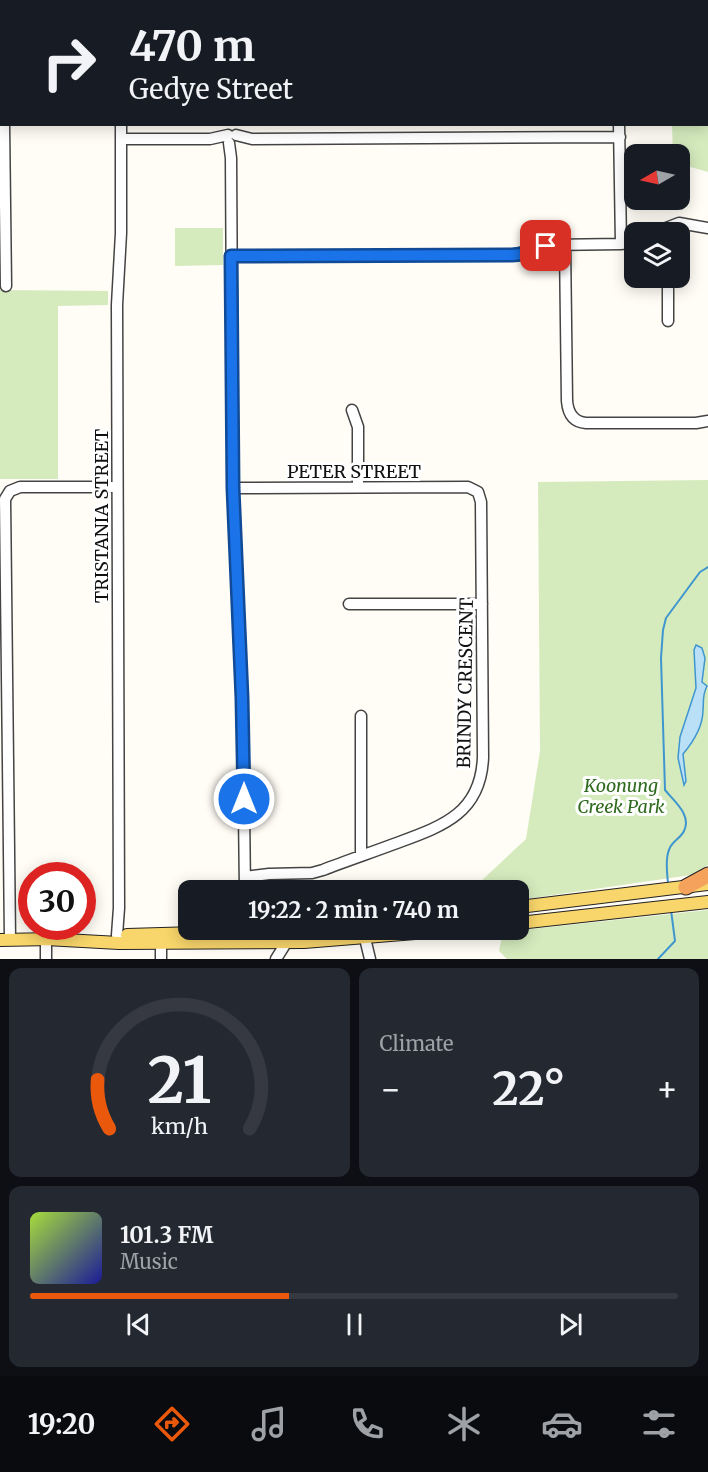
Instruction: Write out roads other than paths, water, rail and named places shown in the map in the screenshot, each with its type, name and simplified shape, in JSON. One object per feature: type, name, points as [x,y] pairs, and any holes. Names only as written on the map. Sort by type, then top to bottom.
[{"type":"highway","points":[[686,887],[708,875]]},
{"type":"main road","points":[[529,906],[708,884]]},
{"type":"main road","points":[[529,922],[708,902]]},
{"type":"main road","points":[[96,938],[178,937]]},
{"type":"main road","points":[[262,940],[286,943],[312,940]]},
{"type":"street","points":[[4,126],[3,200],[6,286]]},
{"type":"street","name":"TRISTANIA STREET","points":[[119,938],[117,305],[121,233],[121,126]]},
{"type":"street","points":[[620,126],[621,244]]},
{"type":"street","points":[[231,136],[233,488],[243,724],[245,880]]},
{"type":"street","points":[[121,139],[210,139],[231,136],[252,139],[620,137]]},
{"type":"street","points":[[690,224],[708,228]]},
{"type":"street","points":[[231,256],[512,255],[523,254],[546,246],[565,244],[624,244]]},
{"type":"street","points":[[565,244],[567,401],[571,416],[578,422],[586,423],[696,423],[708,421]]},
{"type":"street","points":[[668,288],[668,321]]},
{"type":"street","points":[[352,410],[357,427],[358,487]]},
{"type":"street","points":[[5,940],[3,589],[6,495],[9,491],[20,487],[117,487]]},
{"type":"street","name":"PETER STREET","points":[[233,488],[464,487],[475,490]]},
{"type":"street","name":"BRINDY CRESCENT","points":[[245,874],[317,872],[437,828],[459,813],[475,792],[483,764],[482,502],[475,490]]},
{"type":"street","points":[[349,604],[482,604]]},
{"type":"street","points":[[361,716],[361,856]]},
{"type":"street","points":[[161,938],[161,959]]},
{"type":"street","points":[[46,940],[46,959]]},
{"type":"street","points":[[365,940],[370,959]]},
{"type":"street","points":[[267,942],[276,959]]},
{"type":"street","points":[[276,959],[286,943]]},
{"type":"water","points":[[696,645],[702,648],[705,658],[702,682],[707,686],[700,728],[683,754],[686,781],[684,785],[678,758],[680,737],[696,688],[694,650]]},
{"type":"waterway","points":[[668,883],[668,854],[670,847],[683,833],[686,819],[681,809],[665,790],[661,658],[663,630],[666,618],[700,572],[708,567]]},
{"type":"waterway","points":[[658,959],[675,941],[671,910]]},
{"type":"park label","name":"Koonung Creek Park","points":[[621,795]]}]
